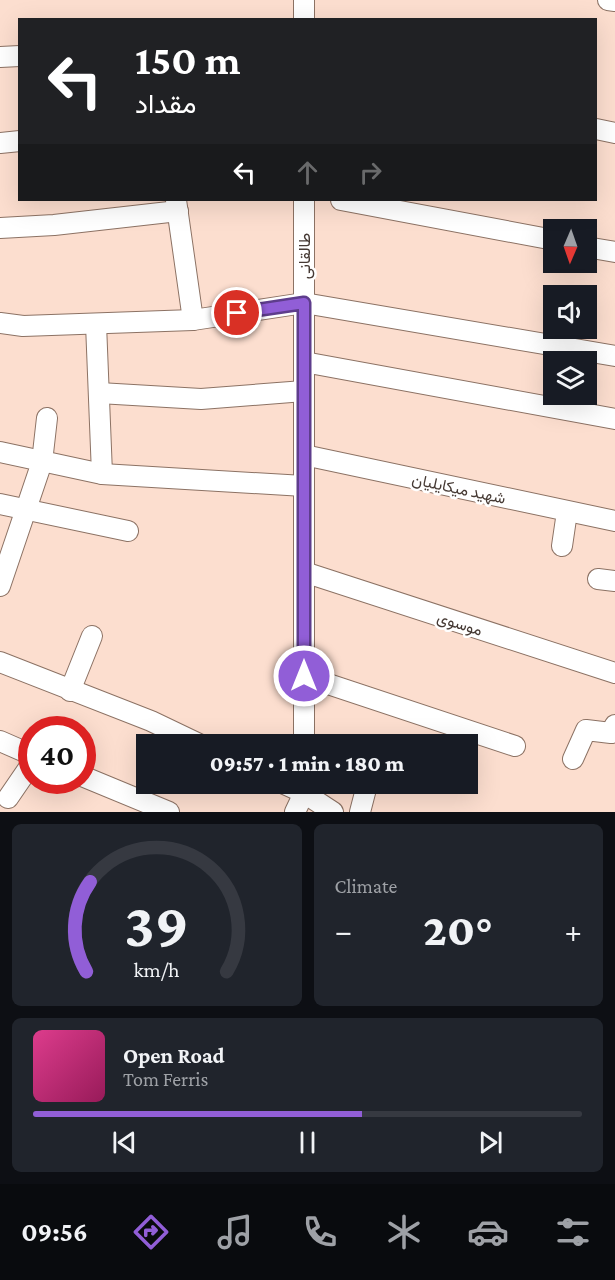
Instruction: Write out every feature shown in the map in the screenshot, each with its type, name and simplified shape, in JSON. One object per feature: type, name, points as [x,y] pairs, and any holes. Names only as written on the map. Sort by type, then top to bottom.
[{"type":"street","points":[[304,0],[304,18]]},
{"type":"street","points":[[608,0],[615,2]]},
{"type":"street","points":[[0,57],[18,56]]},
{"type":"street","points":[[597,129],[615,133]]},
{"type":"street","points":[[0,143],[18,141]]},
{"type":"street","name":"طالقانی","points":[[304,201],[304,734]]},
{"type":"street","points":[[346,201],[543,238]]},
{"type":"street","points":[[0,228],[54,225],[177,205],[193,320]]},
{"type":"street","points":[[597,249],[615,252]]},
{"type":"street","points":[[0,323],[23,326],[193,320],[304,303],[615,356]]},
{"type":"street","points":[[96,324],[102,474]]},
{"type":"street","points":[[304,362],[615,419]]},
{"type":"street","points":[[99,393],[201,399],[304,391]]},
{"type":"street","points":[[0,586],[42,462],[47,418]]},
{"type":"street","points":[[0,452],[102,474],[304,486]]},
{"type":"street","name":"شهید میکایلیان","points":[[304,455],[615,521]]},
{"type":"street","points":[[0,504],[128,531]]},
{"type":"street","points":[[562,546],[567,512]]},
{"type":"street","name":"موسوی","points":[[304,572],[615,673]]},
{"type":"street","points":[[70,691],[92,636]]},
{"type":"street","points":[[0,662],[151,721],[178,734]]},
{"type":"street","points":[[304,676],[515,746]]},
{"type":"street","points":[[573,759],[586,730],[611,733],[615,725]]},
{"type":"street","points":[[0,741],[18,749]]},
{"type":"street","points":[[96,782],[169,812]]},
{"type":"street","points":[[8,798],[18,784]]},
{"type":"street","points":[[295,812],[302,794]]},
{"type":"street","points":[[311,794],[333,812]]},
{"type":"street","points":[[360,812],[365,794]]},
{"type":"route","points":[[237,313],[304,303],[304,676]]}]
